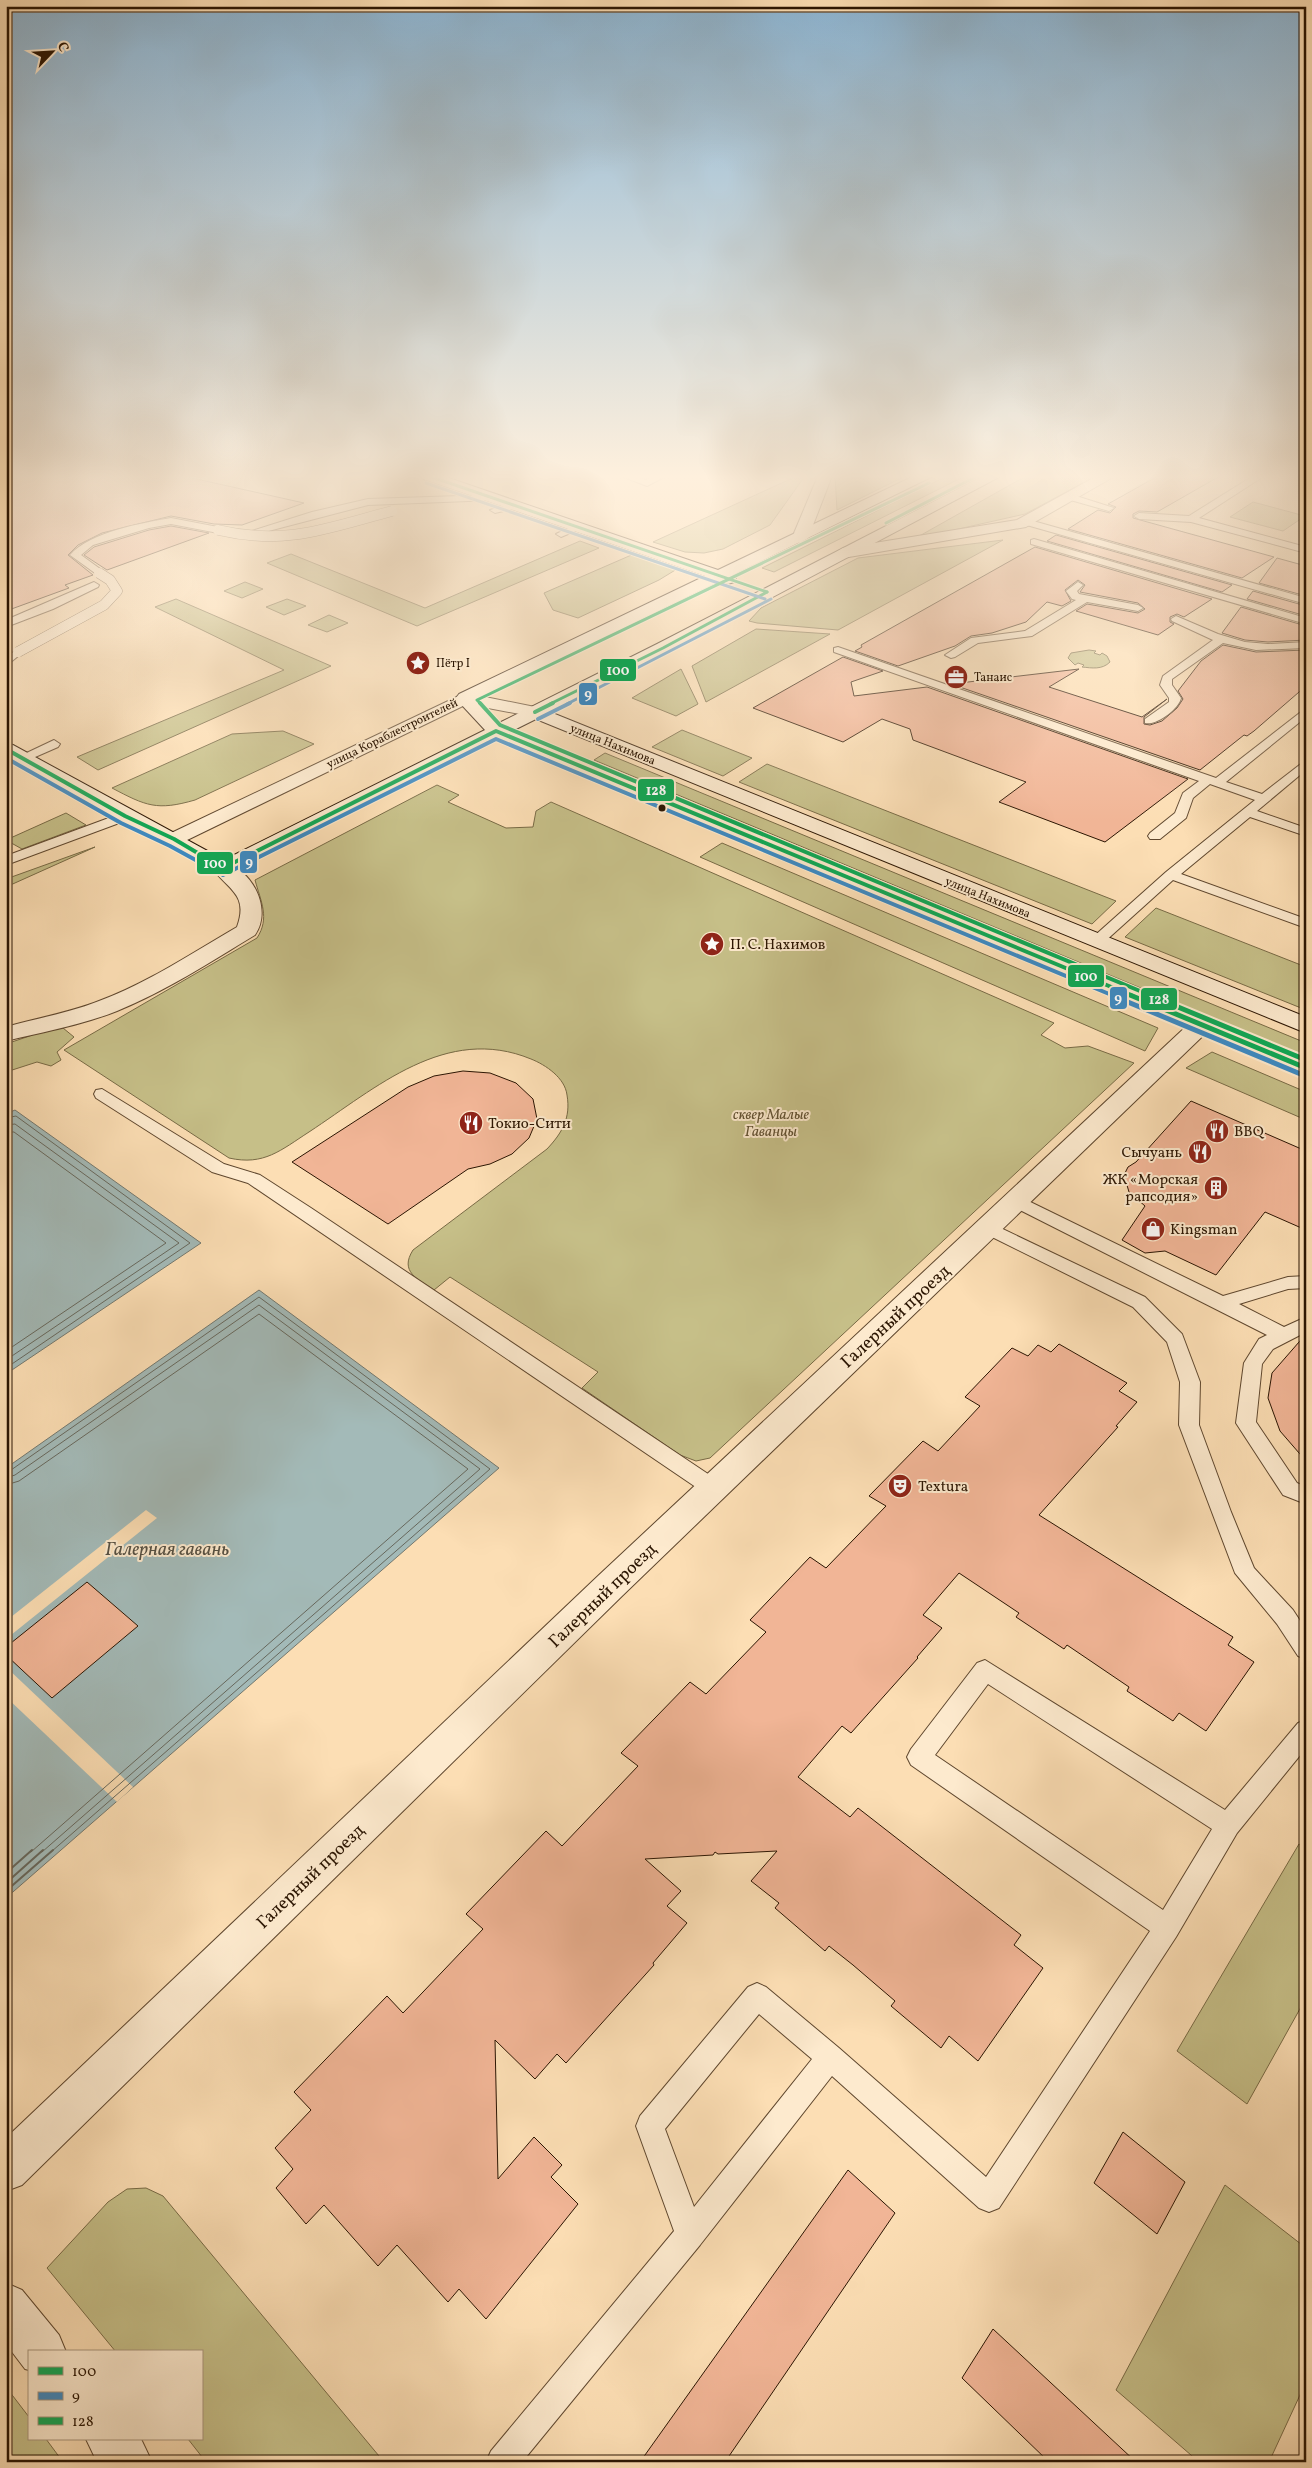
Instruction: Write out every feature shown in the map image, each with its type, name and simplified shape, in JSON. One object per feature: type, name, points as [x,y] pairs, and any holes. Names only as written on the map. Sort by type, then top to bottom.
[{"type":"street","name":"улица Кораблестроителей","points":[[174,839],[688,591]]},
{"type":"street","points":[[223,868],[663,648],[767,592]]},
{"type":"street","points":[[465,698],[496,731],[1306,1068]]},
{"type":"street","name":"улица Нахимова","points":[[465,698],[535,712],[1306,1026]]},
{"type":"street","points":[[6,1034],[91,1012],[143,991],[247,930],[252,918],[253,907],[242,884],[223,868],[174,839],[126,816],[14,753]]},
{"type":"street","name":"Галерный проезд","points":[[6,2169],[713,1488],[1201,1025]]},
{"type":"street","points":[[6,2306],[40,2350]]},
{"type":"street","points":[[111,2440],[128,2462]]},
{"type":"lane","points":[[6,624],[49,608],[82,591]]},
{"type":"lane","points":[[6,663],[18,652],[104,605],[117,591]]},
{"type":"lane","points":[[1071,591],[1076,596],[1085,599],[1138,608]]},
{"type":"lane","points":[[1203,591],[1306,621]]},
{"type":"lane","points":[[1271,591],[1306,601]]},
{"type":"lane","points":[[951,654],[975,640],[1028,634],[1085,599]]},
{"type":"lane","points":[[1176,619],[1222,639],[1256,647],[1306,645]]},
{"type":"lane","points":[[1149,721],[1174,703],[1175,698],[1166,685],[1167,678],[1222,639]]},
{"type":"lane","points":[[838,650],[920,674],[1119,744],[1264,799]]},
{"type":"lane","points":[[1155,836],[1181,815],[1187,796],[1213,781],[1306,711]]},
{"type":"lane","points":[[14,753],[54,744]]},
{"type":"lane","points":[[1096,941],[1171,875],[1306,764]]},
{"type":"lane","points":[[1248,812],[1306,832]]},
{"type":"lane","points":[[6,861],[126,816]]},
{"type":"lane","points":[[1171,875],[1306,924]]},
{"type":"lane","points":[[102,1094],[218,1168],[254,1179],[713,1488]]},
{"type":"lane","points":[[1016,1201],[1283,1336]]},
{"type":"lane","points":[[988,1228],[1139,1302],[1175,1339],[1190,1382],[1189,1425],[1221,1512],[1246,1572],[1285,1617],[1306,1649]]},
{"type":"lane","points":[[1221,1303],[1288,1283],[1306,1282]]},
{"type":"lane","points":[[1306,1324],[1266,1344],[1254,1363],[1246,1423],[1290,1489],[1306,1496]]},
{"type":"lane","points":[[1167,1928],[919,1757],[985,1670],[1228,1825]]},
{"type":"lane","points":[[690,2234],[650,2126],[757,1996],[830,2057],[989,2198],[1167,1928],[1228,1825],[1306,1730]]},
{"type":"lane","points":[[502,2462],[690,2234],[830,2057]]},
{"type":"green space","points":[[224,591],[258,591],[242,598]]},
{"type":"green space","points":[[334,591],[383,591],[425,608],[464,591],[498,591],[417,626]]},
{"type":"green space","points":[[548,591],[635,591],[578,618],[553,610],[544,593]]},
{"type":"green space","points":[[794,591],[909,591],[838,630],[749,621],[761,608]]},
{"type":"green space","points":[[176,599],[331,666],[98,770],[77,757],[284,670],[155,607]]},
{"type":"green space","points":[[287,599],[306,606],[284,615],[266,607]]},
{"type":"green space","points":[[329,615],[348,623],[327,632],[308,625]]},
{"type":"green space","points":[[756,629],[830,634],[706,702],[692,666]]},
{"type":"green space","points":[[1089,650],[1096,651],[1094,653],[1100,655],[1102,653],[1107,656],[1110,662],[1097,668],[1089,668],[1082,667],[1084,665],[1078,663],[1075,665],[1068,658],[1071,653]]},
{"type":"green space","points":[[681,669],[698,704],[676,716],[632,698]]},
{"type":"green space","points":[[682,730],[752,758],[723,776],[652,747]]},
{"type":"green space","points":[[283,731],[314,744],[195,800],[171,805],[152,805],[143,803],[112,788],[232,734]]},
{"type":"green space","points":[[605,753],[1306,1043],[1306,1057],[594,760]]},
{"type":"green space","points":[[767,764],[1116,901],[1092,924],[739,782]]},
{"type":"green space","name":"сквер Малые Гаванцы","points":[[437,785],[459,795],[448,802],[506,828],[533,827],[536,811],[551,802],[1054,1023],[1041,1035],[1065,1048],[1088,1046],[1134,1063],[710,1458],[696,1461],[680,1455],[582,1388],[598,1372],[450,1277],[434,1290],[412,1274],[409,1269],[409,1258],[413,1250],[547,1149],[561,1131],[568,1111],[567,1095],[559,1078],[543,1065],[531,1059],[500,1050],[470,1049],[441,1055],[413,1066],[386,1080],[272,1155],[252,1160],[241,1160],[229,1158],[64,1050],[257,938],[261,931],[264,917],[255,880]]},
{"type":"green space","points":[[66,813],[86,825],[22,849],[6,840]]},
{"type":"green space","points":[[722,843],[1158,1028],[1145,1051],[700,857]]},
{"type":"green space","points":[[95,847],[6,887],[6,879]]},
{"type":"green space","points":[[1156,908],[1306,967],[1306,1010],[1125,937]]},
{"type":"green space","points":[[63,1028],[74,1037],[57,1052],[61,1060],[51,1066],[37,1062],[6,1072],[6,1044],[47,1030]]},
{"type":"green space","points":[[1212,1052],[1306,1092],[1306,1120],[1186,1068]]},
{"type":"green space","points":[[1299,1844],[1306,1849],[1306,1998],[1247,2104],[1177,2051]]},
{"type":"green space","points":[[1225,2185],[1306,2248],[1306,2382],[1269,2462],[1199,2462],[1116,2390]]},
{"type":"green space","points":[[146,2188],[163,2196],[384,2462],[206,2462],[189,2440],[202,2440],[202,2350],[114,2350],[47,2268],[108,2202],[127,2189]]},
{"type":"green space","points":[[6,2387],[28,2416],[28,2440],[47,2440],[63,2462],[11,2462],[6,2455]]},
{"type":"water","points":[[15,1110],[201,1243],[6,1374],[6,1114]]},
{"type":"water","name":"Галерная гавань","points":[[259,1290],[499,1468],[6,1898],[6,1468]]},
{"type":"pier","points":[[146,1510],[157,1518],[6,1639],[6,1621]]},
{"type":"pier","points":[[6,1667],[133,1787],[117,1802],[6,1697]]},
{"type":"building","points":[[6,591],[60,591],[6,611]]},
{"type":"building","points":[[957,591],[1066,591],[1071,601],[1062,606],[1047,602],[1026,622],[992,633],[971,636],[955,646],[898,666],[855,651],[862,647],[861,645]]},
{"type":"building","points":[[1185,591],[1212,599],[1184,617],[1177,614],[1170,617],[1170,622],[1174,624],[1158,635],[1076,611],[1087,604],[1138,613],[1145,609],[1138,603],[1080,592]]},
{"type":"building","points":[[1254,591],[1306,606],[1306,616],[1247,599]]},
{"type":"building","points":[[1289,591],[1306,591],[1306,596]]},
{"type":"building","points":[[1241,607],[1306,626],[1306,640],[1268,642],[1245,640],[1222,633]]},
{"type":"building","points":[[1223,645],[1256,652],[1306,650],[1306,686],[1254,731],[1247,736],[1244,735],[1200,770],[951,684],[1079,669],[1049,687],[1142,717],[1167,699],[1144,717],[1144,724],[1150,725],[1162,721],[1177,708],[1183,699],[1178,691],[1201,661]]},
{"type":"building","points":[[843,657],[883,671],[851,682],[854,696],[927,687],[1188,779],[1105,842],[999,802],[1026,782],[913,740],[910,729],[882,719],[843,742],[753,708]]},
{"type":"building","points":[[463,1071],[490,1073],[516,1083],[533,1099],[537,1119],[529,1138],[512,1154],[490,1164],[468,1169],[388,1224],[292,1162],[408,1087],[434,1076]]},
{"type":"building","name":"ЖК «Морская рапсодия»","points":[[1191,1101],[1306,1151],[1306,1230],[1265,1212],[1216,1275],[1165,1251],[1145,1253],[1122,1240],[1145,1206],[1129,1192],[1124,1175],[1128,1167],[1136,1162]]},
{"type":"building","points":[[1306,1334],[1306,1461],[1280,1431],[1268,1398],[1272,1373]]},
{"type":"building","points":[[1059,1344],[1127,1383],[1119,1391],[1137,1402],[1116,1426],[1118,1427],[1039,1515],[1233,1637],[1228,1645],[1254,1662],[1206,1731],[1179,1713],[1173,1721],[1127,1691],[1129,1687],[1067,1645],[1064,1649],[1016,1617],[1019,1613],[959,1573],[923,1615],[942,1628],[918,1658],[851,1733],[842,1726],[798,1777],[850,1817],[858,1808],[1021,1935],[1014,1945],[1043,1968],[978,2061],[949,2036],[941,2048],[891,2006],[895,2001],[853,1965],[829,1946],[825,1951],[775,1908],[779,1903],[751,1881],[777,1851],[718,1854],[715,1852],[713,1855],[645,1859],[681,1891],[667,1906],[687,1923],[653,1963],[654,1965],[566,2063],[557,2054],[535,2079],[495,2040],[498,2179],[534,2137],[562,2165],[551,2177],[578,2204],[486,2319],[459,2289],[448,2302],[397,2245],[378,2266],[324,2205],[306,2224],[276,2188],[293,2169],[275,2148],[311,2110],[294,2092],[387,1996],[403,2013],[483,1929],[466,1914],[546,1831],[562,1846],[638,1766],[621,1753],[690,1682],[706,1694],[766,1632],[750,1620],[810,1557],[826,1568],[886,1506],[869,1496],[923,1441],[938,1451],[980,1406],[965,1397],[1012,1348],[1028,1356],[1038,1345],[1051,1352]]},
{"type":"building","points":[[87,1582],[138,1626],[52,1698],[6,1655],[6,1647]]},
{"type":"building","points":[[1123,2132],[1185,2182],[1157,2234],[1094,2183]]},
{"type":"building","points":[[848,2170],[895,2213],[725,2462],[640,2462]]},
{"type":"building","points":[[993,2329],[1136,2462],[1049,2462],[962,2378]]},
{"type":"transit line","name":"128","points":[[704,591],[477,700],[500,725],[1306,1060]]},
{"type":"transit line","name":"9","points":[[742,591],[765,599]]},
{"type":"transit line","name":"100","points":[[535,712],[663,648],[767,592]]},
{"type":"transit line","name":"9","points":[[538,719],[666,655],[771,599]]},
{"type":"transit line","name":"100","points":[[6,749],[125,816],[174,839],[223,868],[496,731],[1306,1068]]},
{"type":"transit line","name":"9","points":[[6,758],[121,823],[170,846],[223,875],[496,739],[1303,1075]]},
{"type":"place","name":"Пётр I","points":[[418,663]]},
{"type":"place","name":"Танаис","points":[[956,677]]},
{"type":"place","name":"П. С. Нахимов","points":[[712,944]]},
{"type":"place","name":"Токио-Сити","points":[[471,1123]]},
{"type":"place","name":"BBQ","points":[[1217,1131]]},
{"type":"place","name":"Сычуань","points":[[1200,1152]]},
{"type":"place","name":"ЖК «Морская рапсодия»","points":[[1216,1188]]},
{"type":"place","name":"Kingsman","points":[[1153,1229]]},
{"type":"place","name":"Textura","points":[[900,1486]]}]
